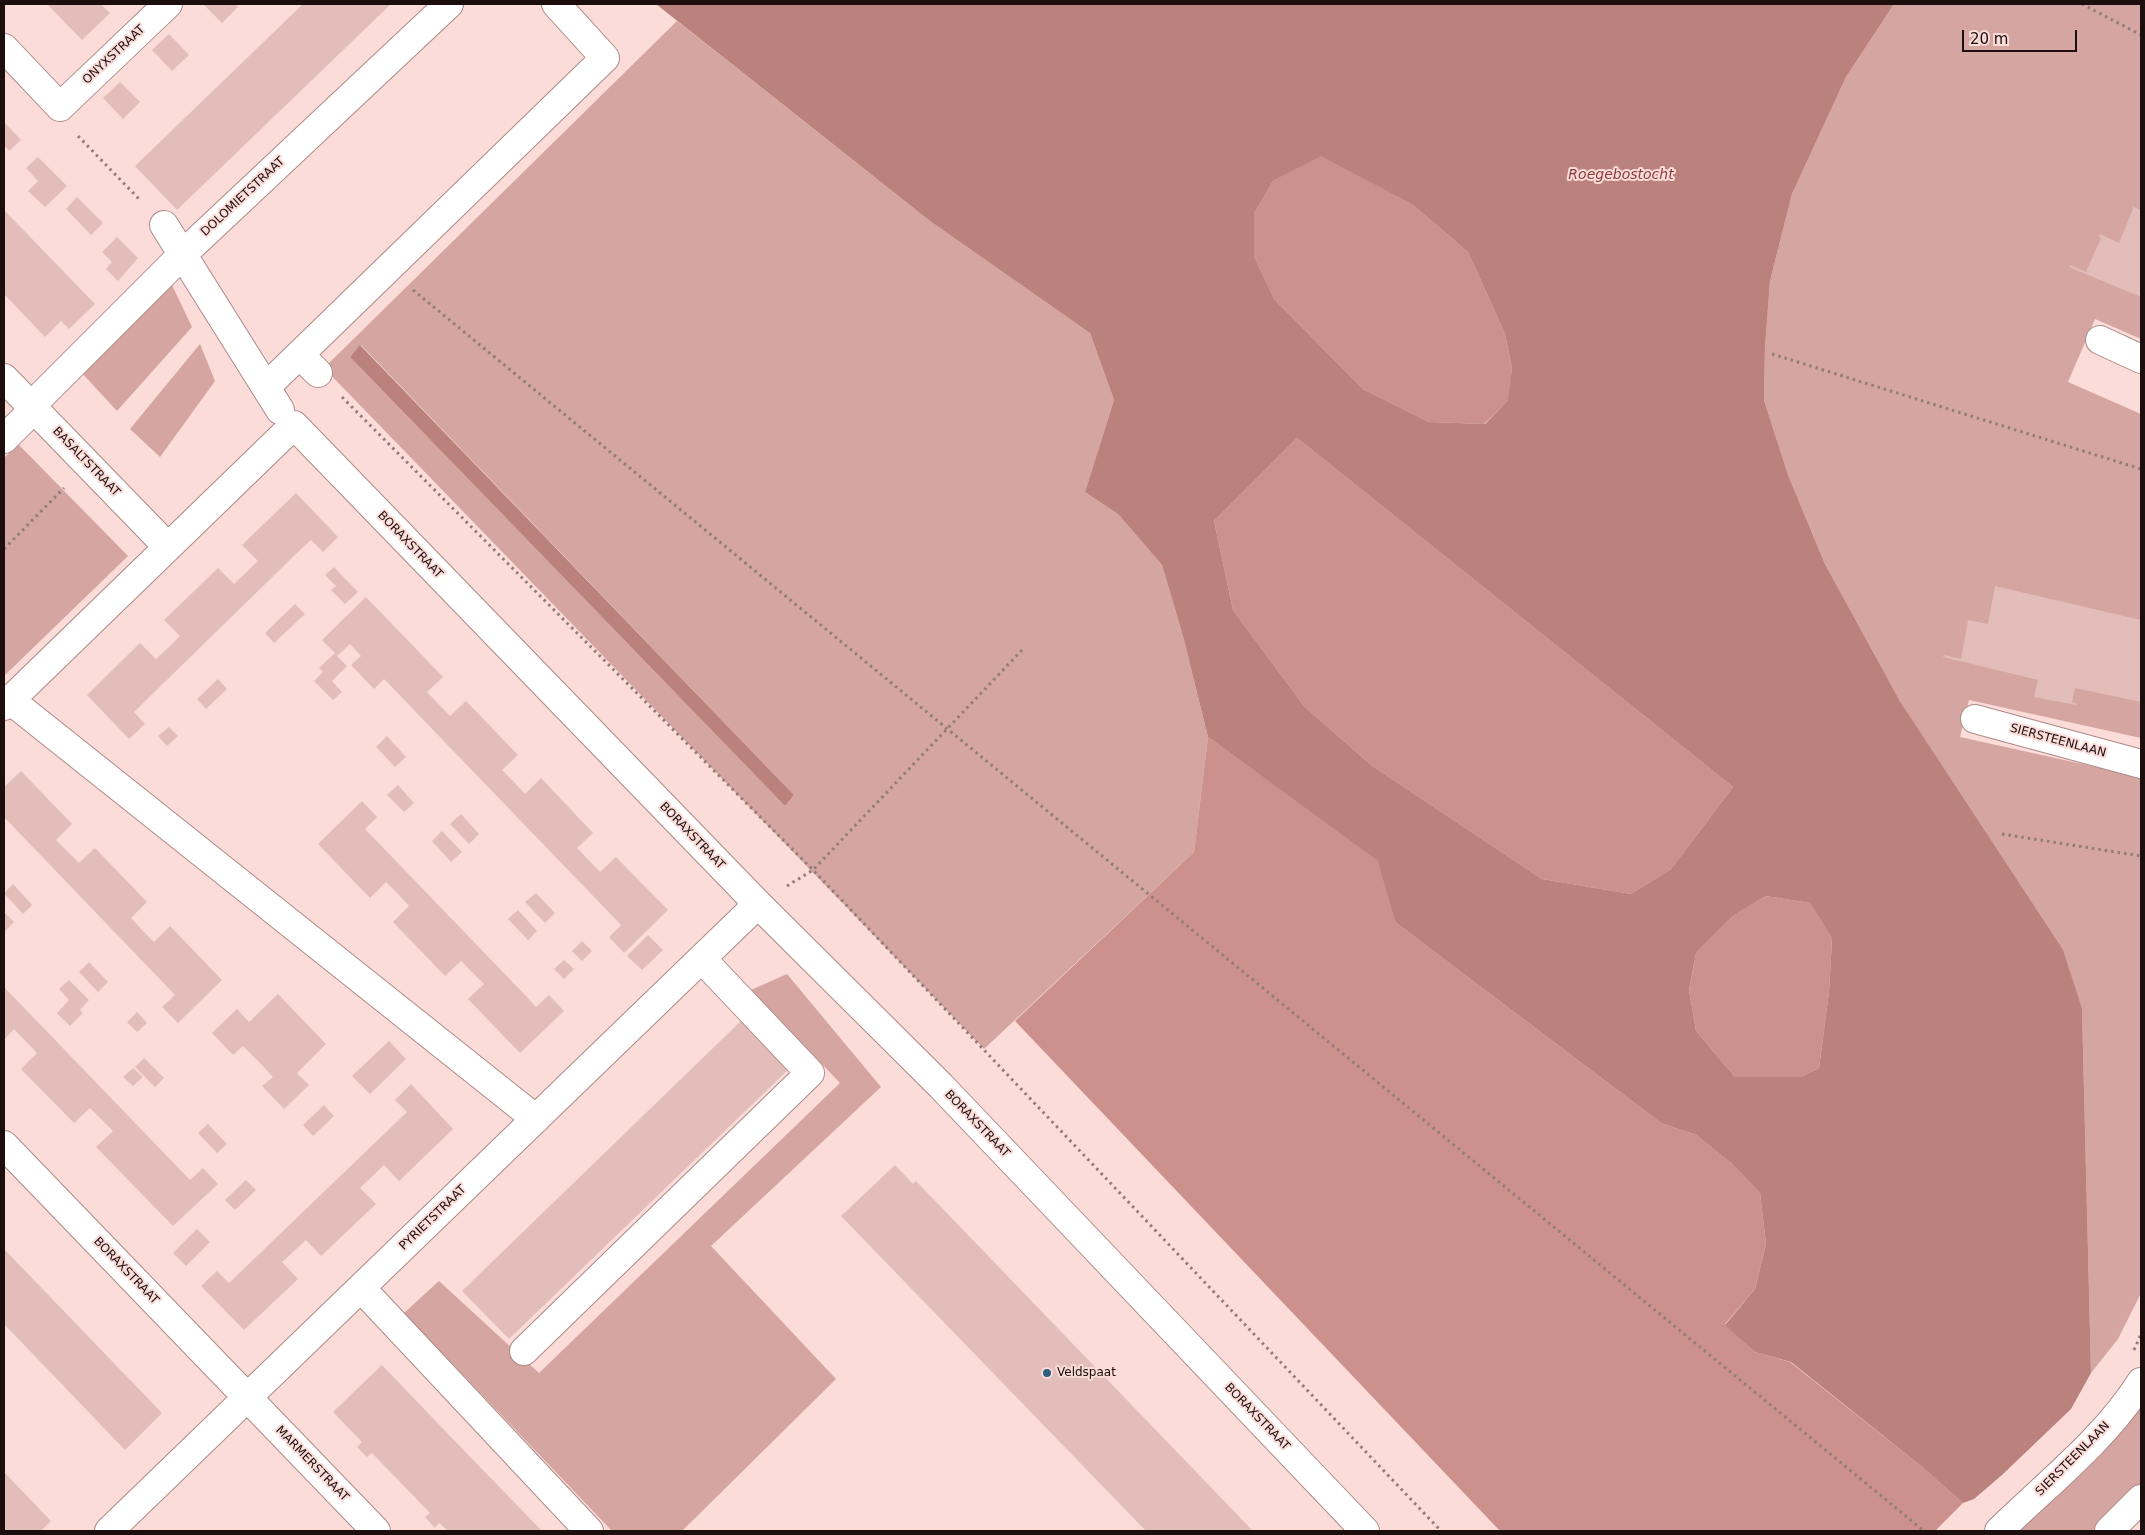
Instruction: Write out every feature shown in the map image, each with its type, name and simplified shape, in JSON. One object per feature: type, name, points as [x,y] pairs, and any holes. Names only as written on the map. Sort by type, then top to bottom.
[{"type":"street","name":"ONYXSTRAAT","points":[[60,107],[168,4]]},
{"type":"street","name":"DOLOMIETSTRAAT","points":[[4,439],[183,254],[449,4]]},
{"type":"street","points":[[164,225],[273,398],[397,277],[605,58],[556,4]]},
{"type":"street","points":[[4,48],[60,107]]},
{"type":"street","points":[[2100,340],[2141,359]]},
{"type":"street","name":"BASALTSTRAAT","points":[[4,378],[38,402],[88,464],[167,546]]},
{"type":"street","name":"BORAXSTRAAT","points":[[536,1118],[7,703],[294,425],[758,904],[942,1086],[1365,1531]]},
{"type":"street","name":"SIERSTEENLAAN","points":[[1975,719],[2141,764]]},
{"type":"street","name":"PYRIETSTRAAT","points":[[108,1531],[758,904]]},
{"type":"street","points":[[524,1351],[810,1073],[702,959]]},
{"type":"street","name":"BORAXSTRAAT","points":[[4,1145],[248,1396]]},
{"type":"street","points":[[361,1288],[589,1531]]},
{"type":"street","name":"SIERSTEENLAAN","points":[[1999,1531],[2086,1447],[2128,1402],[2141,1382]]},
{"type":"street","name":"MARMERSTRAAT","points":[[248,1396],[376,1531]]},
{"type":"street","points":[[2109,1531],[2141,1499]]},
{"type":"path","points":[[2082,4],[2141,35]]},
{"type":"path","points":[[60,107],[71,128],[164,225]]},
{"type":"path","points":[[397,277],[946,730],[1924,1531]]},
{"type":"path","points":[[1772,354],[2141,469]]},
{"type":"path","points":[[309,364],[813,870],[1441,1531]]},
{"type":"path","points":[[4,549],[88,464]]},
{"type":"path","points":[[758,904],[813,870],[1022,650]]},
{"type":"path","points":[[2002,834],[2141,856]]},
{"type":"shaded area","points":[[1894,4],[2141,4],[2141,339],[2095,319],[2068,382],[2141,414],[2141,738],[1969,700],[1960,737],[2141,777],[2141,1293],[2118,1339],[2091,1373],[2082,1009],[1901,703],[1825,564],[1788,475],[1764,400],[1765,347],[1770,281],[1792,194],[1846,77]]},
{"type":"shaded area","points":[[677,21],[930,221],[1090,333],[1114,400],[1085,492],[1118,514],[1162,565],[1183,636],[1208,737],[1194,852],[984,1049],[324,368]],"holes":[[[361,345],[794,795],[785,806],[350,357]]]},
{"type":"shaded area","points":[[1321,155],[1413,205],[1468,252],[1505,334],[1512,368],[1509,401],[1484,424],[1429,422],[1363,389],[1274,299],[1254,256],[1254,214],[1273,181]]},
{"type":"shaded area","points":[[171,283],[192,327],[117,411],[81,372]]},
{"type":"shaded area","points":[[200,344],[215,381],[160,457],[130,429]]},
{"type":"shaded area","points":[[1297,438],[1733,787],[1671,869],[1631,894],[1542,879],[1371,765],[1304,706],[1233,610],[1214,521]]},
{"type":"shaded area","points":[[18,444],[128,556],[4,676],[4,458]]},
{"type":"shaded area","points":[[1208,737],[1379,861],[1395,922],[1661,1123],[1696,1135],[1731,1163],[1760,1193],[1766,1244],[1755,1289],[1725,1324],[1755,1352],[1790,1362],[1921,1466],[1963,1503],[1935,1531],[1500,1531],[1015,1021],[1194,852]]},
{"type":"shaded area","points":[[1766,896],[1810,903],[1832,939],[1829,992],[1819,1068],[1801,1077],[1735,1077],[1696,1031],[1689,990],[1696,953],[1733,916]]},
{"type":"shaded area","points":[[787,974],[881,1087],[711,1246],[836,1379],[682,1531],[612,1531],[404,1313],[439,1281],[539,1373],[840,1083],[751,990]]},
{"type":"shaded area","points":[[2141,1402],[2141,1487],[2095,1531],[2013,1531]]},
{"type":"water","name":"Roegebostocht","points":[[656,4],[1894,4],[1846,77],[1792,194],[1770,281],[1765,347],[1764,400],[1788,475],[1825,564],[1901,703],[2063,950],[2082,1009],[2091,1373],[2071,1409],[1974,1499],[1963,1503],[1921,1466],[1791,1362],[1755,1352],[1725,1325],[1755,1289],[1766,1244],[1760,1193],[1731,1163],[1696,1135],[1661,1123],[1395,922],[1378,861],[1208,737],[1183,636],[1162,565],[1118,514],[1085,492],[1114,400],[1090,333],[930,221]],"holes":[[[1321,156],[1413,205],[1468,252],[1505,334],[1512,368],[1508,401],[1485,424],[1429,422],[1363,389],[1274,299],[1254,256],[1254,214],[1273,181]],[[1297,438],[1733,787],[1671,869],[1631,894],[1542,879],[1371,765],[1304,706],[1233,610],[1214,521]],[[1766,896],[1810,903],[1832,939],[1829,992],[1819,1068],[1801,1077],[1735,1077],[1696,1031],[1689,990],[1696,953],[1733,916]]]},
{"type":"water","points":[[360,345],[794,795],[785,806],[350,357]]},
{"type":"building","points":[[47,4],[101,4],[110,13],[82,40]]},
{"type":"building","points":[[203,4],[235,4],[238,7],[222,23]]},
{"type":"building","points":[[303,4],[391,4],[177,210],[135,166]]},
{"type":"building","points":[[169,34],[189,55],[172,71],[152,50]]},
{"type":"building","points":[[120,82],[140,102],[123,119],[103,98]]},
{"type":"building","points":[[4,122],[21,140],[9,151],[4,145]]},
{"type":"building","points":[[38,157],[67,186],[45,207],[28,191],[38,181],[26,168]]},
{"type":"building","points":[[77,197],[103,223],[91,235],[66,209]]},
{"type":"building","points":[[2132,206],[2141,210],[2141,297],[2069,267],[2070,265],[2086,272],[2101,238],[2099,237],[2100,234],[2119,243],[2133,209]]},
{"type":"building","points":[[4,210],[95,304],[69,329],[61,321],[45,337],[4,294]]},
{"type":"building","points":[[117,237],[138,258],[118,281],[106,269],[112,262],[102,252]]},
{"type":"building","points":[[296,493],[338,537],[323,552],[311,540],[299,551],[134,712],[145,724],[129,739],[87,695],[140,643],[156,659],[168,648],[180,636],[164,620],[218,568],[234,584],[258,561],[242,545]]},
{"type":"building","points":[[334,567],[358,592],[345,604],[331,590],[336,586],[325,575]]},
{"type":"building","points":[[1995,586],[2141,620],[2141,702],[2075,688],[2072,702],[2076,705],[2034,697],[2038,680],[1943,657],[1944,655],[1961,659],[1968,620],[1988,624]]},
{"type":"building","points":[[366,597],[443,677],[427,692],[450,716],[466,701],[518,755],[502,770],[525,794],[541,778],[593,833],[577,848],[600,872],[616,857],[668,910],[624,953],[609,937],[621,925],[384,679],[374,689],[351,665],[361,656],[350,644],[337,656],[347,666],[332,681],[342,692],[333,700],[314,681],[323,672],[319,668],[335,653],[322,640]]},
{"type":"building","points":[[295,604],[305,614],[274,643],[265,633]]},
{"type":"building","points":[[218,679],[227,689],[206,709],[197,699]]},
{"type":"building","points":[[169,727],[178,736],[167,746],[158,736]]},
{"type":"building","points":[[387,736],[406,757],[395,767],[376,747]]},
{"type":"building","points":[[21,771],[72,824],[56,840],[79,863],[95,848],[147,902],[131,918],[142,930],[154,942],[170,926],[222,980],[178,1023],[162,1007],[175,995],[4,817],[4,787]]},
{"type":"building","points":[[398,785],[414,803],[404,812],[387,795]]},
{"type":"building","points":[[362,801],[377,817],[365,829],[536,1007],[549,995],[564,1011],[520,1053],[468,999],[484,984],[461,961],[445,976],[393,922],[409,906],[398,894],[386,882],[370,898],[318,844]]},
{"type":"building","points":[[461,814],[479,834],[469,844],[450,824]]},
{"type":"building","points":[[442,831],[462,852],[451,862],[432,841]]},
{"type":"building","points":[[13,884],[32,905],[23,914],[4,893]]},
{"type":"building","points":[[536,893],[555,913],[545,923],[525,902]]},
{"type":"building","points":[[518,910],[537,931],[528,940],[508,919]]},
{"type":"building","points":[[4,912],[14,922],[4,932]]},
{"type":"building","points":[[648,935],[663,950],[642,970],[627,956]]},
{"type":"building","points":[[582,941],[592,951],[582,961],[572,951]]},
{"type":"building","points":[[564,960],[574,969],[564,979],[554,969]]},
{"type":"building","points":[[89,962],[108,982],[98,992],[79,972]]},
{"type":"building","points":[[69,980],[89,1000],[80,1010],[83,1013],[70,1026],[57,1013],[69,1000],[59,989]]},
{"type":"building","points":[[4,987],[190,1180],[203,1168],[218,1184],[173,1226],[96,1147],[113,1131],[90,1108],[74,1123],[21,1069],[37,1053],[14,1029],[4,1040]]},
{"type":"building","points":[[278,994],[326,1044],[297,1073],[309,1085],[284,1109],[262,1086],[273,1077],[258,1061],[243,1046],[233,1055],[212,1033],[237,1009],[249,1022]]},
{"type":"building","points":[[137,1012],[147,1023],[137,1032],[127,1022]]},
{"type":"building","points":[[743,1019],[790,1068],[509,1339],[462,1291]]},
{"type":"building","points":[[389,1041],[406,1059],[370,1094],[352,1076]]},
{"type":"building","points":[[144,1058],[164,1078],[155,1087],[135,1067]]},
{"type":"building","points":[[133,1068],[143,1077],[133,1086],[123,1077]]},
{"type":"building","points":[[411,1084],[453,1129],[399,1181],[384,1165],[360,1188],[376,1204],[321,1256],[306,1240],[282,1262],[298,1279],[244,1330],[201,1286],[217,1271],[229,1283],[407,1112],[395,1100]]},
{"type":"building","points":[[324,1105],[334,1116],[313,1136],[303,1125]]},
{"type":"building","points":[[208,1124],[227,1144],[217,1153],[198,1133]]},
{"type":"building","name":"Veldspaat","points":[[895,1165],[913,1184],[916,1181],[1253,1531],[1146,1531],[841,1216]]},
{"type":"building","points":[[246,1180],[256,1190],[235,1210],[225,1200]]},
{"type":"building","points":[[197,1229],[210,1242],[186,1266],[173,1253]]},
{"type":"building","points":[[4,1249],[162,1413],[125,1450],[4,1324]]},
{"type":"building","points":[[382,1365],[542,1531],[448,1531],[439,1523],[435,1528],[425,1517],[430,1513],[372,1453],[367,1457],[357,1447],[362,1442],[333,1412]]},
{"type":"building","points":[[4,1472],[51,1521],[41,1531],[4,1531]]},
{"type":"place","name":"Veldspaat","points":[[1047,1373]]}]
